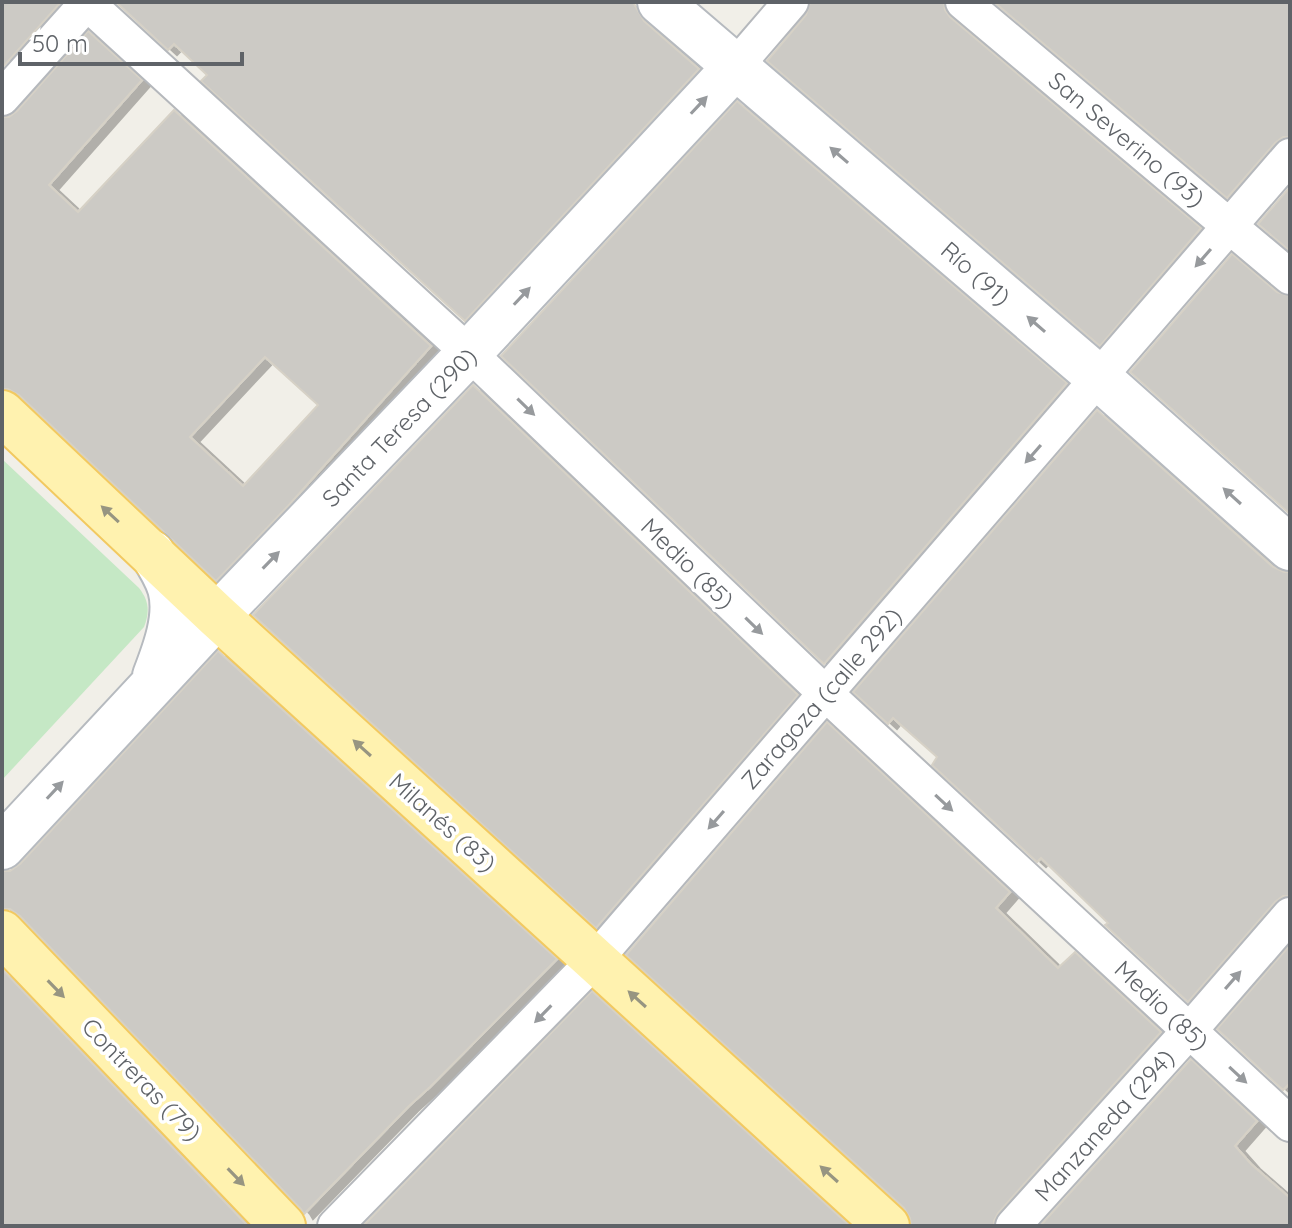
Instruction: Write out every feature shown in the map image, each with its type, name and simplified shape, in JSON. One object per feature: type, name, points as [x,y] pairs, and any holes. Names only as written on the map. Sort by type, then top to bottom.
[{"type":"main road","name":"Milanés (83)","points":[[2,413],[217,616],[887,1226]]},
{"type":"main road","name":"Contreras (79)","points":[[2,933],[283,1226]]},
{"type":"street","points":[[2,98],[87,2]]},
{"type":"street","name":"Medio (85)","points":[[87,2],[469,353],[825,693],[1290,1124]]},
{"type":"street","name":"Río (91)","points":[[660,2],[1099,378],[1290,548]]},
{"type":"street","name":"Santa Teresa (290)","points":[[8,836],[469,353],[735,67],[791,2]]},
{"type":"street","name":"San Severino (93)","points":[[963,2],[1290,277]]},
{"type":"street","name":"Zaragoza (calle 292)","points":[[335,1226],[595,960],[1290,156]]},
{"type":"street","points":[[152,553],[165,573],[173,607],[152,686]]},
{"type":"street","name":"Manzaneda (294)","points":[[1013,1226],[1290,915]]},
{"type":"green space","points":[[2,459],[139,588],[148,611],[144,627],[2,780]]},
{"type":"building","points":[[2,2],[61,2],[2,68]]},
{"type":"building","points":[[116,2],[633,2],[644,21],[699,69],[465,321],[201,81],[207,75],[174,44],[168,50]]},
{"type":"building","points":[[810,2],[944,2],[950,17],[1201,228],[1100,346],[767,61],[806,15]]},
{"type":"building","points":[[994,2],[1290,2],[1290,137],[1283,137],[1275,143],[1227,198]]},
{"type":"building","points":[[88,31],[142,80],[49,185],[78,212],[174,110],[431,346],[288,506],[216,581],[19,395],[2,389],[2,117],[9,117]],"holes":[[[265,357],[318,405],[243,486],[190,437]]]},
{"type":"building","points":[[737,101],[1067,383],[824,664],[501,356]]},
{"type":"building","points":[[1290,187],[1290,251],[1258,224]]},
{"type":"building","points":[[1232,254],[1277,292],[1290,296],[1290,514],[1130,372]]},
{"type":"building","points":[[473,385],[798,695],[596,928],[253,615]]},
{"type":"building","points":[[1097,410],[1273,567],[1290,572],[1290,896],[1283,896],[1275,902],[1188,1002],[1105,925],[1108,923],[1041,858],[1037,862],[932,765],[937,757],[893,718],[888,724],[853,692]]},
{"type":"building","points":[[218,651],[557,959],[304,1214],[20,916],[10,909],[2,909],[2,871],[10,871],[20,864]]},
{"type":"building","points":[[827,722],[1010,892],[996,908],[1058,968],[1075,952],[1161,1032],[998,1213],[994,1226],[911,1226],[904,1208],[626,955]]},
{"type":"building","points":[[1290,945],[1290,1083],[1283,1090],[1217,1029]]},
{"type":"building","points":[[2,969],[248,1226],[2,1226]]},
{"type":"building","points":[[592,991],[850,1226],[363,1226]]},
{"type":"building","points":[[1191,1059],[1257,1121],[1235,1146],[1290,1198],[1290,1226],[1040,1226]]}]
